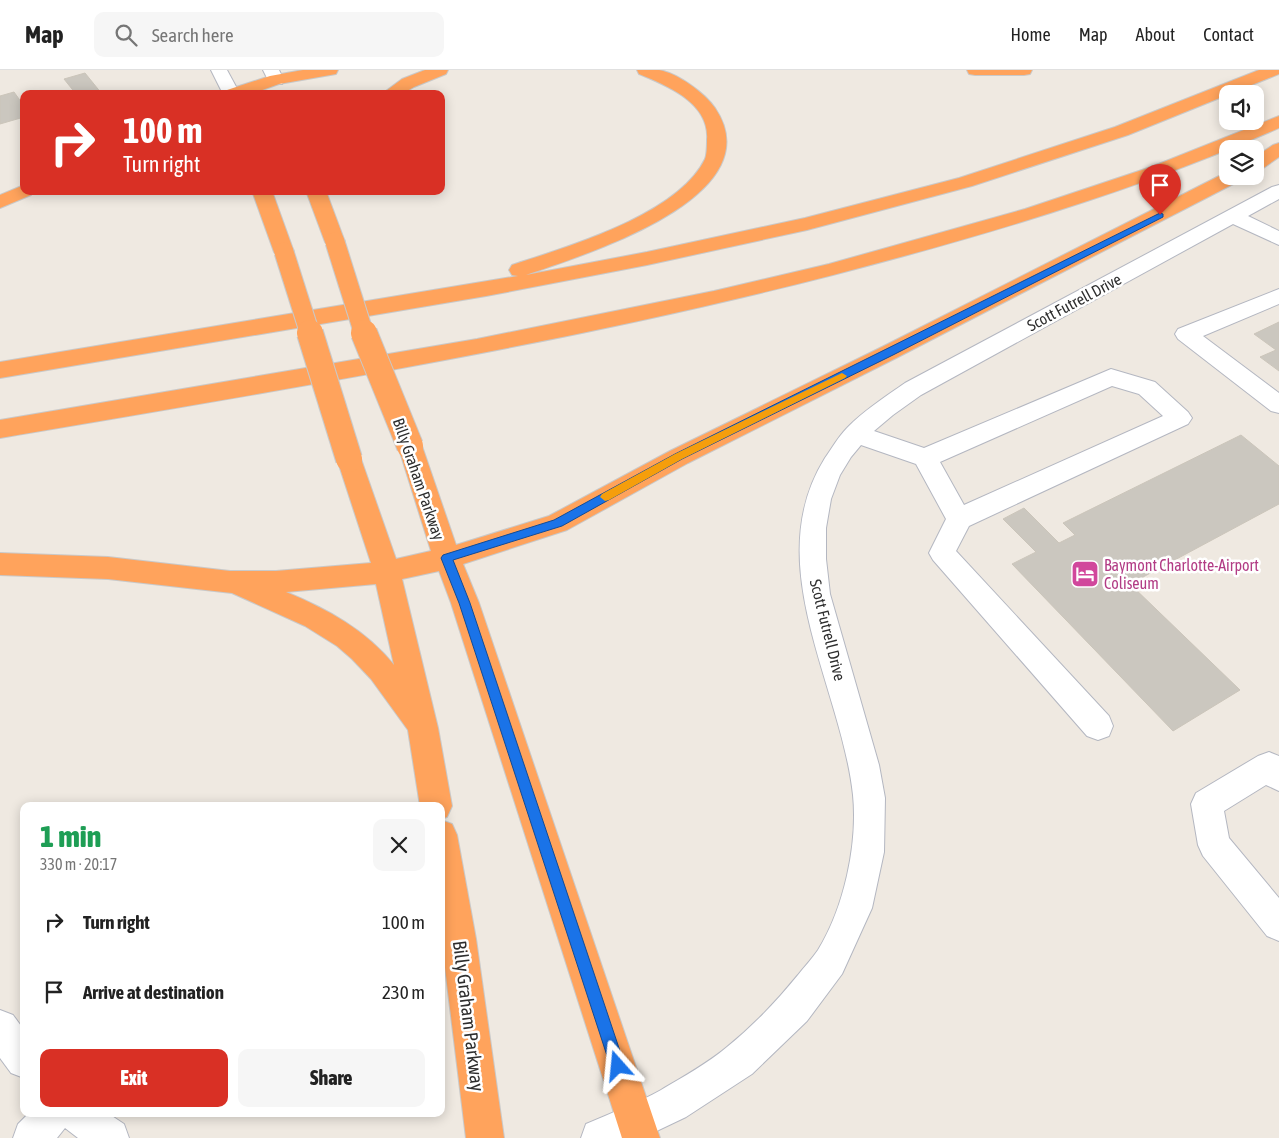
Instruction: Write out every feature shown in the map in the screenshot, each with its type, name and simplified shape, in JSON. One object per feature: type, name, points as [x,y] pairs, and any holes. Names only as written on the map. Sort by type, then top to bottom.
[{"type":"highway","points":[[246,90],[276,81],[330,70]]},
{"type":"highway","points":[[397,90],[408,83],[440,70]]},
{"type":"highway","points":[[433,297],[529,266],[606,238],[656,216],[690,193],[707,175],[715,158],[718,139],[714,121],[706,106],[676,84],[645,70]]},
{"type":"highway","points":[[975,70],[1024,70]]},
{"type":"highway","points":[[0,370],[638,261],[740,240],[870,209],[1058,153],[1171,113],[1274,70]]},
{"type":"highway","points":[[0,429],[550,332],[721,297],[811,276],[965,234],[1078,198],[1202,153],[1279,121]]},
{"type":"highway","points":[[1264,159],[1279,149]]},
{"type":"highway","points":[[0,564],[108,568],[230,582],[276,582],[387,572],[447,558],[558,523],[679,457],[890,352],[1219,184]]},
{"type":"highway","points":[[0,202],[20,193]]},
{"type":"highway","points":[[263,195],[284,252],[349,459],[387,572],[423,728],[435,802]]},
{"type":"highway","name":"Billy Graham Parkway","points":[[317,195],[335,242],[365,338],[410,446],[447,558],[465,603],[638,1130]]},
{"type":"highway","points":[[335,242],[338,195]]},
{"type":"highway","points":[[230,582],[304,611],[342,634],[376,664],[423,728]]},
{"type":"highway","name":"Billy Graham Parkway","points":[[445,858],[459,939],[485,1138]]},
{"type":"street","points":[[219,70],[231,90]]},
{"type":"street","name":"Scott Futrell Drive","points":[[600,1138],[638,1130],[673,1104],[739,1061],[794,1008],[830,962],[855,908],[868,852],[869,798],[864,765],[816,594],[813,571],[813,527],[824,480],[833,463],[855,434],[883,408],[913,389],[1279,191]]},
{"type":"street","points":[[1234,216],[1279,239]]},
{"type":"street","points":[[1279,296],[1186,334],[1279,405]]},
{"type":"street","points":[[925,458],[1111,377],[1147,388],[1180,418],[959,519],[942,553],[1098,726]]},
{"type":"street","points":[[855,434],[925,458],[959,519]]},
{"type":"street","points":[[1276,767],[1207,804],[1214,845],[1279,924]]},
{"type":"street","points":[[0,1028],[20,1055]]},
{"type":"street","points":[[32,1138],[50,1117]]},
{"type":"street","points":[[81,1117],[110,1138]]},
{"type":"building","points":[[85,73],[99,90],[73,90],[64,79]]},
{"type":"building","points":[[14,92],[20,100],[20,118],[0,124],[0,96]]},
{"type":"building","points":[[1279,322],[1279,371],[1260,357],[1276,350],[1254,334]]},
{"type":"building","name":"Baymont Charlotte-Airport Coliseum","points":[[1241,435],[1279,466],[1279,504],[1130,584],[1240,690],[1173,731],[1012,564],[1036,552],[1003,519],[1024,508],[1059,543],[1075,535],[1063,523]]},
{"type":"slow traffic","points":[[605,497],[679,457],[842,376]]},
{"type":"place","name":"Baymont Charlotte-Airport Coliseum","points":[[1085,574]]},
{"type":"route","points":[[618,1066],[465,603],[447,558],[558,523],[679,457],[1160,215]]}]
